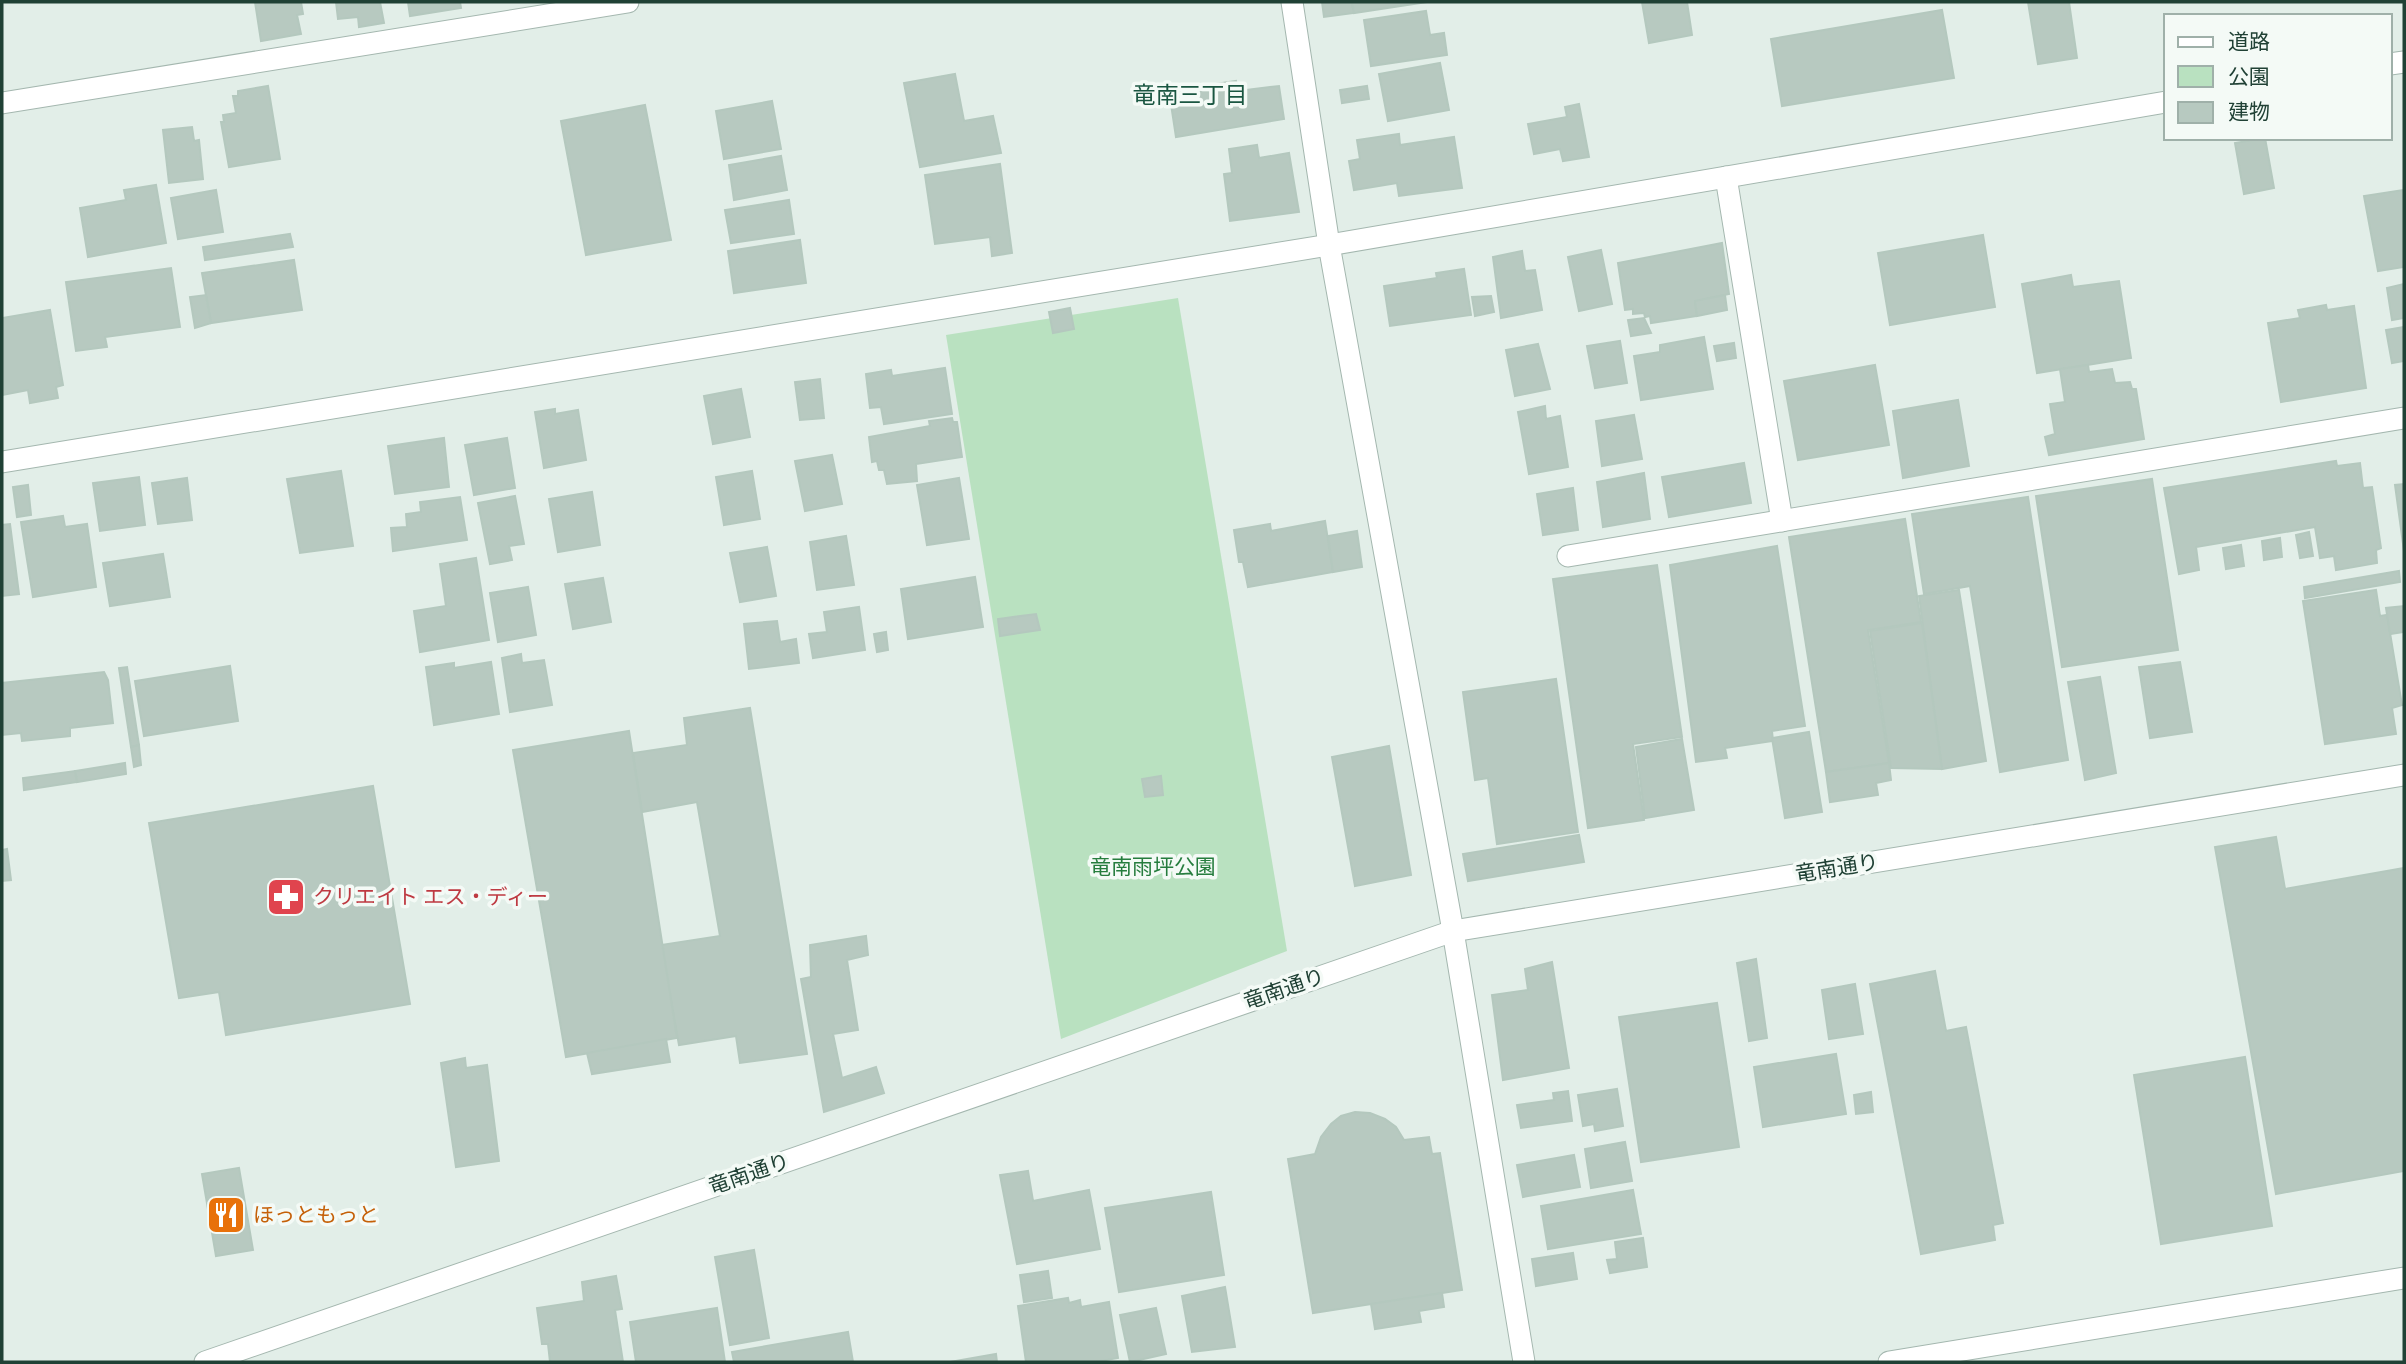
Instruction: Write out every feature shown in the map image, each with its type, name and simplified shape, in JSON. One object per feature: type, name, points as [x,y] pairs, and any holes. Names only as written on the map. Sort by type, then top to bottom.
[{"type":"street","points":[[2,103],[628,2]]},
{"type":"street","points":[[1292,2],[1329,245],[1453,930],[1524,1362]]},
{"type":"street","points":[[2,462],[1329,245],[2164,102]]},
{"type":"street","points":[[1726,177],[1783,521]]},
{"type":"street","points":[[1568,556],[2404,418]]},
{"type":"street","name":"竜南通り","points":[[205,1362],[1453,930],[2404,775]]},
{"type":"street","points":[[1889,1362],[2404,1278]]},
{"type":"green space","name":"竜南雨坪公園","points":[[1178,298],[1287,951],[1061,1039],[946,335]]},
{"type":"building","points":[[255,2],[301,2],[303,14],[297,15],[301,34],[261,41]]},
{"type":"building","points":[[336,2],[380,2],[384,23],[359,27],[358,17],[338,19]]},
{"type":"building","points":[[408,2],[460,2],[461,8],[410,16]]},
{"type":"building","points":[[1322,2],[1352,2],[1354,13],[1324,17]]},
{"type":"building","points":[[1352,2],[1427,2],[1354,13]]},
{"type":"building","points":[[1642,2],[1687,2],[1692,35],[1649,43]]},
{"type":"building","points":[[2028,2],[2069,2],[2077,58],[2038,64]]},
{"type":"building","points":[[1942,10],[1954,78],[1782,106],[1771,39]]},
{"type":"building","points":[[1426,11],[1430,35],[1444,33],[1447,55],[1371,66],[1364,20]]},
{"type":"building","points":[[1440,63],[1449,110],[1388,121],[1379,74]]},
{"type":"building","points":[[955,74],[964,121],[993,116],[1001,153],[920,167],[904,83]]},
{"type":"building","points":[[1236,81],[1238,91],[1279,86],[1284,119],[1176,137],[1169,91]]},
{"type":"building","points":[[268,86],[280,159],[229,167],[221,122],[224,122],[223,115],[236,113],[233,96],[238,96],[238,91]]},
{"type":"building","points":[[1367,86],[1369,99],[1342,103],[1340,90]]},
{"type":"building","points":[[772,101],[781,149],[724,159],[716,111]]},
{"type":"building","points":[[1579,104],[1589,157],[1563,161],[1560,149],[1534,154],[1528,124],[1567,117],[1565,107]]},
{"type":"building","points":[[645,105],[671,240],[586,255],[561,121]]},
{"type":"building","points":[[192,127],[194,141],[199,140],[203,179],[169,183],[163,130]]},
{"type":"building","points":[[1399,134],[1400,145],[1454,137],[1462,188],[1399,196],[1397,183],[1354,190],[1349,161],[1360,159],[1357,140]]},
{"type":"building","points":[[2265,140],[2274,188],[2244,194],[2235,143]]},
{"type":"building","points":[[1257,145],[1259,158],[1289,153],[1299,212],[1230,221],[1224,174],[1232,173],[1229,149]]},
{"type":"building","points":[[781,156],[787,190],[734,200],[729,165]]},
{"type":"building","points":[[1000,164],[1012,253],[992,256],[990,237],[935,244],[925,175]]},
{"type":"building","points":[[156,185],[166,243],[88,257],[80,208],[126,200],[124,190]]},
{"type":"building","points":[[216,190],[223,232],[178,239],[171,198]]},
{"type":"building","points":[[2404,190],[2404,267],[2378,271],[2364,196]]},
{"type":"building","points":[[789,200],[794,234],[731,243],[725,210]]},
{"type":"building","points":[[290,234],[293,247],[205,260],[203,247]]},
{"type":"building","points":[[1983,235],[1995,307],[1890,325],[1878,253]]},
{"type":"building","points":[[800,240],[806,283],[734,293],[728,251]]},
{"type":"building","points":[[1722,243],[1729,294],[1695,301],[1697,316],[1651,323],[1650,316],[1645,317],[1644,313],[1633,314],[1633,309],[1625,310],[1618,263]]},
{"type":"building","points":[[1601,250],[1612,304],[1579,311],[1568,257]]},
{"type":"building","points":[[1522,251],[1525,271],[1535,270],[1542,310],[1501,318],[1493,257]]},
{"type":"building","points":[[294,260],[302,310],[211,323],[202,273]]},
{"type":"building","points":[[171,268],[180,327],[105,337],[107,347],[76,351],[66,282]]},
{"type":"building","points":[[1464,269],[1471,315],[1390,326],[1384,286],[1437,278],[1436,273]]},
{"type":"building","points":[[2071,275],[2073,287],[2119,281],[2131,358],[2037,373],[2022,284]]},
{"type":"building","points":[[2404,284],[2404,318],[2392,320],[2387,288]]},
{"type":"building","points":[[206,295],[211,323],[195,328],[190,297]]},
{"type":"building","points":[[1725,295],[1727,310],[1697,316],[1695,301]]},
{"type":"building","points":[[1491,296],[1494,312],[1475,316],[1472,297]]},
{"type":"building","points":[[2326,305],[2327,310],[2354,306],[2366,388],[2281,402],[2268,323],[2300,318],[2298,310]]},
{"type":"building","points":[[1070,308],[1074,329],[1053,333],[1049,312]]},
{"type":"building","points":[[50,310],[63,385],[56,387],[58,398],[30,403],[28,390],[2,395],[2,318]]},
{"type":"building","points":[[1644,318],[1651,333],[1631,336],[1628,320]]},
{"type":"building","points":[[2404,327],[2404,361],[2392,363],[2386,330]]},
{"type":"building","points":[[1704,337],[1713,389],[1641,400],[1634,356],[1660,352],[1660,345]]},
{"type":"building","points":[[1620,341],[1627,383],[1595,388],[1587,346]]},
{"type":"building","points":[[1734,343],[1736,358],[1717,361],[1714,346]]},
{"type":"building","points":[[1538,344],[1550,389],[1515,396],[1506,350]]},
{"type":"building","points":[[1875,365],[1889,445],[1798,460],[1784,381]]},
{"type":"building","points":[[2088,365],[2089,372],[2112,369],[2115,383],[2130,382],[2132,389],[2136,389],[2144,439],[2049,455],[2045,437],[2055,434],[2050,404],[2065,402],[2060,369]]},
{"type":"building","points":[[945,368],[952,414],[884,424],[881,407],[870,408],[866,374],[891,370],[892,376]]},
{"type":"building","points":[[820,379],[824,418],[800,420],[795,382]]},
{"type":"building","points":[[741,389],[750,437],[713,444],[704,396]]},
{"type":"building","points":[[1958,400],[1969,466],[1903,478],[1893,411]]},
{"type":"building","points":[[1545,406],[1546,419],[1560,416],[1568,467],[1529,474],[1518,412]]},
{"type":"building","points":[[555,409],[555,414],[578,410],[586,460],[544,468],[535,412]]},
{"type":"building","points":[[1634,415],[1642,459],[1602,466],[1596,421]]},
{"type":"building","points":[[952,418],[953,422],[957,422],[962,457],[916,464],[917,481],[887,484],[884,470],[879,470],[877,461],[872,462],[869,437],[930,426],[929,421]]},
{"type":"building","points":[[444,438],[449,487],[395,494],[388,446]]},
{"type":"building","points":[[507,438],[515,488],[474,495],[465,445]]},
{"type":"building","points":[[832,455],[842,504],[805,511],[795,461]]},
{"type":"building","points":[[2336,461],[2337,466],[2360,463],[2363,488],[2372,487],[2381,548],[2376,550],[2377,563],[2336,570],[2334,556],[2320,558],[2315,527],[2196,547],[2199,570],[2179,574],[2164,488]]},
{"type":"building","points":[[1744,463],[1751,503],[1669,517],[1662,477]]},
{"type":"building","points":[[341,471],[353,546],[300,553],[287,479]]},
{"type":"building","points":[[752,471],[760,519],[724,525],[716,477]]},
{"type":"building","points":[[1644,473],[1650,519],[1603,527],[1597,482]]},
{"type":"building","points":[[139,477],[145,525],[100,531],[93,483]]},
{"type":"building","points":[[187,478],[192,520],[158,524],[152,483]]},
{"type":"building","points":[[959,478],[969,539],[927,545],[917,485]]},
{"type":"building","points":[[2152,479],[2178,650],[2062,667],[2036,496]]},
{"type":"building","points":[[2404,484],[2404,551],[2395,485]]},
{"type":"building","points":[[28,485],[31,515],[17,517],[13,487]]},
{"type":"building","points":[[1573,488],[1578,530],[1543,535],[1537,494]]},
{"type":"building","points":[[592,492],[600,545],[558,552],[549,499]]},
{"type":"building","points":[[515,496],[524,544],[509,546],[512,560],[490,564],[478,503]]},
{"type":"building","points":[[460,497],[467,540],[393,551],[391,528],[407,527],[406,514],[421,512],[420,502]]},
{"type":"building","points":[[2028,497],[2068,760],[2000,772],[1970,586],[1924,594],[1912,514]]},
{"type":"building","points":[[63,516],[65,527],[87,524],[96,587],[33,597],[21,522]]},
{"type":"building","points":[[1905,519],[1921,622],[1868,630],[1889,763],[1826,772],[1789,537]]},
{"type":"building","points":[[1325,521],[1333,572],[1248,587],[1243,562],[1239,562],[1234,530],[1270,524],[1271,531]]},
{"type":"building","points":[[10,524],[19,594],[2,596],[2,525]]},
{"type":"building","points":[[1357,531],[1362,567],[1333,572],[1328,536]]},
{"type":"building","points":[[2309,532],[2313,556],[2300,558],[2296,535]]},
{"type":"building","points":[[846,536],[854,585],[817,590],[810,542]]},
{"type":"building","points":[[2280,538],[2282,557],[2264,560],[2262,541]]},
{"type":"building","points":[[2241,545],[2244,566],[2226,569],[2223,548]]},
{"type":"building","points":[[1777,546],[1805,726],[1772,731],[1773,741],[1725,748],[1727,758],[1696,762],[1670,565]]},
{"type":"building","points":[[767,547],[776,596],[740,602],[730,553]]},
{"type":"building","points":[[163,554],[170,597],[110,606],[103,563]]},
{"type":"building","points":[[476,558],[489,640],[420,652],[414,611],[446,606],[440,564]]},
{"type":"building","points":[[1657,565],[1682,737],[1633,744],[1644,820],[1588,828],[1553,579]]},
{"type":"building","points":[[2399,571],[2400,582],[2305,598],[2304,587]]},
{"type":"building","points":[[975,577],[983,627],[908,639],[901,589]]},
{"type":"building","points":[[603,578],[611,622],[573,629],[565,584]]},
{"type":"building","points":[[528,587],[536,635],[498,642],[490,593]]},
{"type":"building","points":[[1959,590],[1986,761],[1942,769],[1919,596]]},
{"type":"building","points":[[2376,590],[2380,616],[2387,615],[2402,705],[2392,708],[2396,734],[2325,744],[2303,601]]},
{"type":"building","points":[[2404,606],[2404,632],[2390,634],[2386,608]]},
{"type":"building","points":[[859,607],[865,650],[813,658],[809,634],[827,632],[824,612]]},
{"type":"building","points":[[1036,614],[1040,630],[1000,636],[998,619]]},
{"type":"building","points":[[777,621],[780,642],[796,639],[799,663],[749,669],[744,624]]},
{"type":"building","points":[[1922,623],[1942,769],[1891,768],[1870,631]]},
{"type":"building","points":[[886,632],[888,650],[877,652],[874,634]]},
{"type":"building","points":[[521,654],[522,663],[544,660],[552,705],[510,712],[502,658]]},
{"type":"building","points":[[491,662],[499,714],[434,725],[426,667],[454,663],[454,668]]},
{"type":"building","points":[[2180,662],[2192,732],[2150,738],[2139,667]]},
{"type":"building","points":[[230,666],[238,721],[144,736],[135,681]]},
{"type":"building","points":[[127,667],[139,745],[131,747],[119,668]]},
{"type":"building","points":[[104,672],[108,680],[113,723],[70,728],[70,736],[22,741],[21,733],[2,735],[2,683]]},
{"type":"building","points":[[2100,677],[2116,773],[2085,780],[2068,682]]},
{"type":"building","points":[[1556,679],[1578,832],[1497,844],[1488,778],[1475,780],[1463,692]]},
{"type":"building","points":[[750,708],[807,1054],[740,1063],[736,1036],[679,1045],[661,945],[720,936],[697,802],[642,812],[633,753],[687,745],[684,718]]},
{"type":"building","points":[[629,731],[677,1038],[566,1057],[513,750]]},
{"type":"building","points":[[1809,732],[1822,812],[1785,818],[1772,738]]},
{"type":"building","points":[[1682,739],[1694,810],[1645,818],[1636,747]]},
{"type":"building","points":[[139,745],[141,765],[134,767],[131,747]]},
{"type":"building","points":[[1389,746],[1411,875],[1355,886],[1332,757]]},
{"type":"building","points":[[125,763],[126,774],[77,782],[75,771]]},
{"type":"building","points":[[1889,763],[1891,780],[1876,783],[1878,795],[1830,802],[1826,772]]},
{"type":"building","points":[[75,771],[77,782],[24,790],[23,778]]},
{"type":"building","points":[[1161,776],[1163,795],[1145,797],[1142,779]]},
{"type":"building","points":[[373,786],[410,1004],[226,1035],[219,992],[179,998],[149,823]]},
{"type":"building","points":[[1579,835],[1584,862],[1468,881],[1463,854]]},
{"type":"building","points":[[2276,837],[2285,889],[2404,868],[2404,1171],[2276,1194],[2215,847]]},
{"type":"building","points":[[7,849],[11,880],[2,881],[2,850]]},
{"type":"building","points":[[866,936],[868,955],[847,960],[858,1030],[833,1034],[842,1078],[876,1067],[884,1093],[824,1112],[801,979],[811,977],[810,945]]},
{"type":"building","points":[[1756,959],[1767,1038],[1749,1041],[1737,963]]},
{"type":"building","points":[[1552,962],[1569,1068],[1503,1080],[1492,995],[1528,990],[1525,969]]},
{"type":"building","points":[[1935,971],[1946,1031],[1966,1027],[2003,1223],[1993,1225],[1995,1240],[1921,1254],[1870,984]]},
{"type":"building","points":[[1855,984],[1863,1034],[1829,1039],[1822,990]]},
{"type":"building","points":[[1717,1003],[1739,1147],[1641,1162],[1619,1017]]},
{"type":"building","points":[[666,1039],[670,1062],[592,1074],[587,1053]]},
{"type":"building","points":[[1836,1054],[1846,1114],[1763,1127],[1754,1067]]},
{"type":"building","points":[[2245,1057],[2272,1226],[2161,1244],[2134,1075]]},
{"type":"building","points":[[465,1058],[466,1068],[487,1065],[499,1161],[456,1167],[441,1063]]},
{"type":"building","points":[[1617,1089],[1623,1126],[1595,1131],[1594,1124],[1583,1126],[1578,1095]]},
{"type":"building","points":[[1568,1091],[1572,1121],[1521,1128],[1517,1105],[1554,1100],[1553,1093]]},
{"type":"building","points":[[1871,1092],[1873,1112],[1856,1114],[1854,1095]]},
{"type":"building","points":[[1355,1112],[1370,1113],[1385,1119],[1396,1127],[1404,1140],[1429,1137],[1432,1154],[1440,1153],[1462,1290],[1313,1313],[1288,1159],[1315,1154],[1321,1137],[1331,1124],[1341,1116]]},
{"type":"building","points":[[1625,1142],[1632,1181],[1591,1188],[1585,1149]]},
{"type":"building","points":[[1574,1155],[1580,1187],[1523,1197],[1517,1165]]},
{"type":"building","points":[[239,1168],[253,1250],[216,1256],[202,1174]]},
{"type":"building","points":[[1028,1171],[1033,1201],[1089,1190],[1100,1249],[1017,1264],[1000,1175]]},
{"type":"building","points":[[1633,1190],[1641,1234],[1548,1249],[1541,1206]]},
{"type":"building","points":[[1211,1192],[1224,1275],[1119,1292],[1105,1208]]},
{"type":"building","points":[[1643,1238],[1647,1267],[1610,1273],[1607,1260],[1617,1259],[1615,1242]]},
{"type":"building","points":[[754,1250],[769,1338],[730,1345],[715,1257]]},
{"type":"building","points":[[1573,1253],[1577,1279],[1536,1286],[1532,1259]]},
{"type":"building","points":[[1048,1271],[1052,1298],[1024,1302],[1020,1275]]},
{"type":"building","points":[[616,1276],[622,1309],[615,1310],[623,1362],[550,1362],[548,1344],[542,1344],[537,1308],[584,1301],[582,1282]]},
{"type":"building","points":[[1225,1287],[1235,1347],[1192,1352],[1182,1296]]},
{"type":"building","points":[[1442,1293],[1444,1307],[1419,1311],[1421,1322],[1375,1329],[1371,1304]]},
{"type":"building","points":[[1068,1298],[1069,1303],[1080,1300],[1081,1307],[1109,1302],[1118,1358],[1095,1362],[1026,1362],[1018,1306]]},
{"type":"building","points":[[717,1308],[725,1362],[636,1362],[630,1322]]},
{"type":"building","points":[[1156,1308],[1166,1354],[1130,1362],[1120,1315]]},
{"type":"building","points":[[848,1332],[853,1362],[734,1362],[732,1352]]},
{"type":"building","points":[[996,1354],[997,1362],[950,1362]]},
{"type":"place","name":"クリエイト エス・ディー","points":[[286,897]]},
{"type":"place","name":"ほっともっと","points":[[226,1215]]},
{"type":"district","name":"竜南三丁目","points":[[1190,95]]}]
